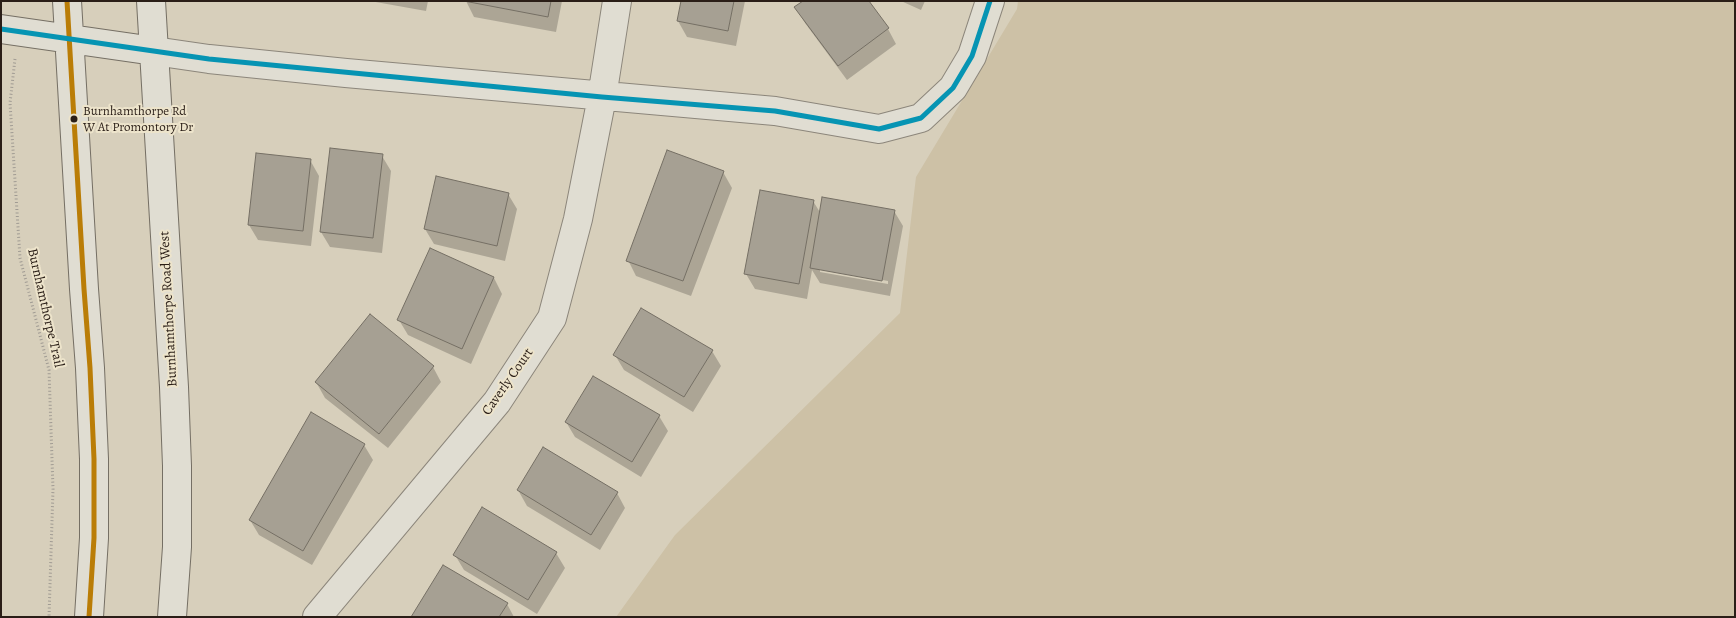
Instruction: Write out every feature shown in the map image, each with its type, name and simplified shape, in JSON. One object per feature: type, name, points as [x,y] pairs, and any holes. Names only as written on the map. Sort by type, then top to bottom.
[{"type":"street","points":[[67,1],[94,459],[94,538],[89,617]]},
{"type":"street","name":"Burnhamthorpe Road West","points":[[151,1],[177,466],[177,547],[172,617]]},
{"type":"street","name":"Caverly Court","points":[[317,617],[497,402],[552,318],[578,219],[602,97],[617,1]]},
{"type":"street","points":[[1,28],[209,59],[602,97],[775,111],[879,129],[921,118],[953,88],[972,56],[990,1]]},
{"type":"path","name":"Burnhamthorpe Trail","points":[[15,64],[10,103],[20,258],[49,370],[52,497],[49,617]]},
{"type":"shaded area","points":[[1018,1],[1735,1],[1735,617],[616,617],[675,535],[900,313],[916,177],[1017,9]]},
{"type":"building","points":[[464,1],[551,1],[548,17]]},
{"type":"building","points":[[681,1],[734,1],[728,31],[677,21]]},
{"type":"building","points":[[803,1],[869,1],[889,28],[838,66],[794,7]]},
{"type":"building","points":[[330,148],[383,154],[373,238],[320,232]]},
{"type":"building","points":[[667,150],[724,171],[683,281],[626,261]]},
{"type":"building","points":[[256,153],[311,159],[303,231],[248,225]]},
{"type":"building","points":[[436,176],[509,193],[497,246],[424,229]]},
{"type":"building","points":[[760,190],[814,200],[799,284],[744,274]]},
{"type":"building","points":[[822,197],[895,210],[882,281],[810,268]]},
{"type":"building","points":[[430,248],[494,277],[462,349],[397,320]]},
{"type":"building","points":[[641,308],[713,350],[684,397],[613,355]]},
{"type":"building","points":[[370,314],[434,366],[379,434],[315,382]]},
{"type":"building","points":[[593,376],[660,415],[632,462],[565,422]]},
{"type":"building","points":[[311,412],[365,444],[303,551],[249,520]]},
{"type":"building","points":[[543,447],[618,492],[591,535],[517,490]]},
{"type":"building","points":[[482,507],[557,552],[528,600],[453,555]]},
{"type":"building","points":[[443,565],[508,603],[499,617],[411,617]]},
{"type":"transit line","points":[[67,1],[94,459],[94,538],[89,617]]},
{"type":"transit line","points":[[1,29],[209,59],[602,97],[775,111],[879,129],[921,118],[953,88],[972,56],[990,1]]},
{"type":"place","name":"Burnhamthorpe Rd W At Promontory Dr","points":[[74,119]]}]
